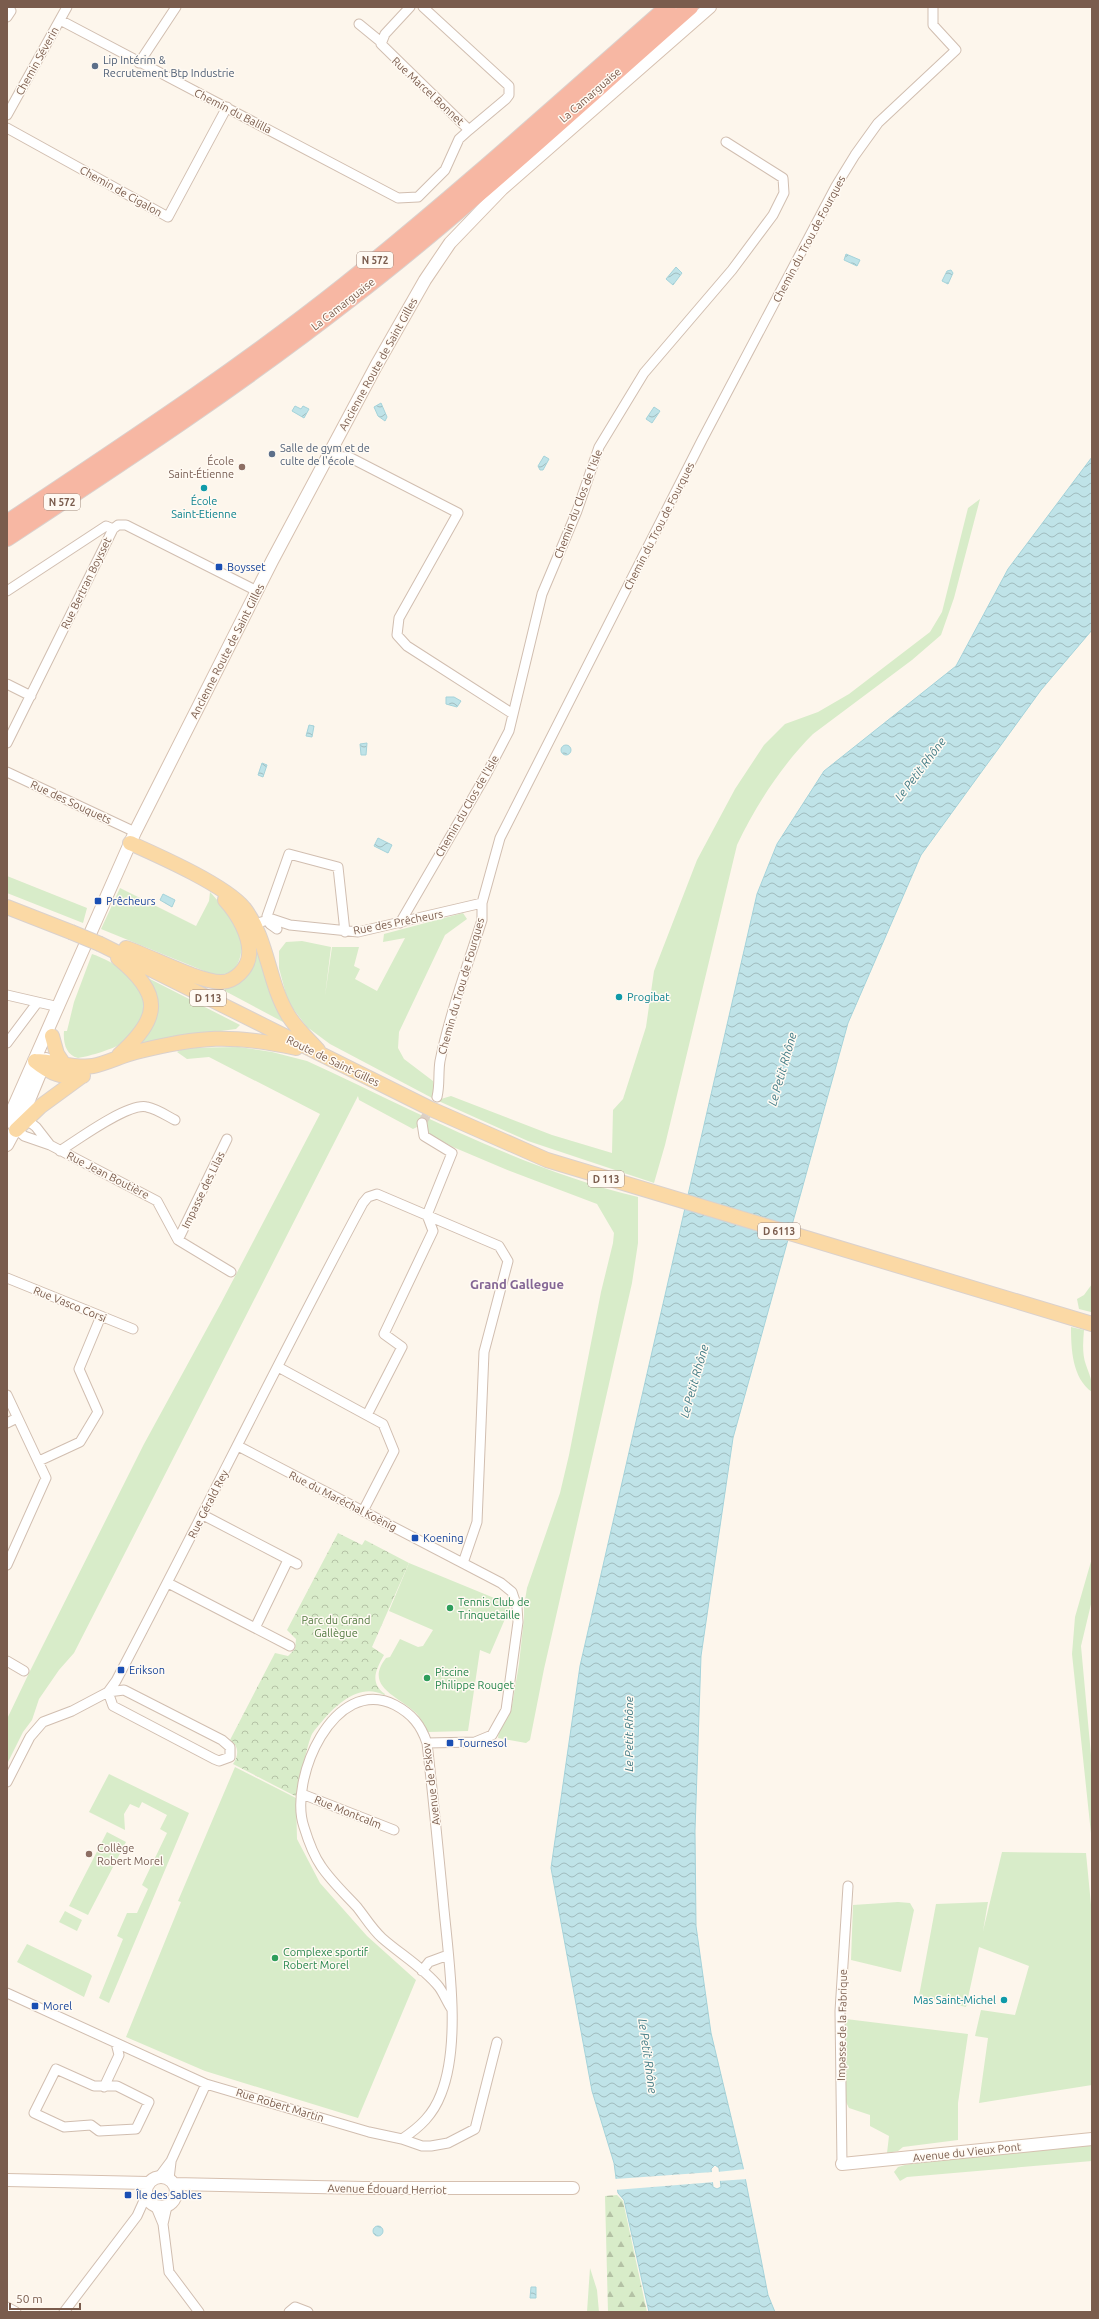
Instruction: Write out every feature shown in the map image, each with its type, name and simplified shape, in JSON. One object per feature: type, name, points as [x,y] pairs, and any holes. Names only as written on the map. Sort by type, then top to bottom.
[{"type":"highway","name":"La Camarguaise","points":[[7,523],[207,388],[345,285],[467,183],[668,7]]},
{"type":"highway","name":"La Camarguaise","points":[[7,538],[219,397],[352,298],[477,193],[690,7]]},
{"type":"highway","points":[[7,548],[116,466]]},
{"type":"highway","points":[[7,516],[61,487]]},
{"type":"main road","points":[[133,838],[161,857],[210,884],[253,934],[288,1015],[326,1058]]},
{"type":"main road","name":"Route de Saint-Gilles","points":[[7,907],[100,944],[326,1058],[488,1136],[547,1160],[666,1197]]},
{"type":"main road","points":[[100,944],[119,946],[204,978],[222,982],[235,978],[245,968],[250,954],[253,934]]},
{"type":"main road","points":[[100,944],[145,983],[151,997],[150,1014],[144,1031],[117,1057]]},
{"type":"main road","points":[[52,1036],[57,1054],[63,1064]]},
{"type":"main road","points":[[41,1063],[93,1066],[117,1057],[179,1041],[231,1038],[259,1040],[326,1058]]},
{"type":"main road","points":[[41,1063],[55,1075],[65,1077],[82,1076]]},
{"type":"main road","points":[[17,1120],[82,1076],[93,1066]]},
{"type":"main road","name":"D 6113","points":[[666,1197],[1092,1324]]},
{"type":"street","name":"Chemin Séverin","points":[[7,115],[67,7]]},
{"type":"street","points":[[139,63],[176,7]]},
{"type":"street","points":[[380,42],[385,34],[410,7]]},
{"type":"street","name":"Rue Marcel Bonnet","points":[[359,24],[380,42],[384,49],[469,130],[506,99],[509,95],[509,86],[423,7]]},
{"type":"street","name":"Ancienne Route de Saint Gilles","points":[[60,1007],[93,927],[133,838],[257,591],[328,456],[425,280],[450,243],[502,189],[710,7]]},
{"type":"street","name":"Chemin du Trou de Fourques","points":[[437,1097],[440,1084],[440,1063],[447,1031],[482,920],[482,903],[500,838],[699,447],[836,186],[855,155],[878,123],[956,50],[933,25],[933,7]]},
{"type":"street","points":[[7,9],[10,11],[7,16]]},
{"type":"street","name":"Chemin du Balilla","points":[[60,20],[139,63],[227,107],[398,198],[407,199],[418,197],[445,170],[459,139],[469,130]]},
{"type":"street","name":"Chemin de Cigalon","points":[[7,128],[168,217],[227,107]]},
{"type":"street","name":"Chemin du Clos de l'Isle","points":[[400,923],[486,775],[509,731],[542,594],[577,511],[599,447],[644,372],[732,270],[773,215],[784,193],[782,178],[726,142]]},
{"type":"street","points":[[328,456],[349,457],[458,514],[399,618],[397,635],[407,646],[513,714]]},
{"type":"street","name":"Rue Bertran Boysset","points":[[31,696],[112,529],[118,525],[126,525],[257,591]]},
{"type":"street","points":[[7,591],[106,526],[112,529]]},
{"type":"street","points":[[7,684],[31,696],[7,743]]},
{"type":"street","name":"Rue des Souquets","points":[[7,772],[133,838]]},
{"type":"street","points":[[253,934],[267,919],[268,910],[289,854],[338,867],[345,932]]},
{"type":"street","name":"Rue des Prêcheurs","points":[[267,919],[290,925],[345,932],[358,932],[482,903]]},
{"type":"street","points":[[267,919],[277,929]]},
{"type":"street","name":"Rue des Prêcheurs","points":[[253,934],[290,925]]},
{"type":"street","points":[[7,995],[60,1007]]},
{"type":"street","points":[[7,1043],[37,1003]]},
{"type":"street","points":[[7,1145],[52,1036],[60,1007]]},
{"type":"street","points":[[41,1063],[60,1007]]},
{"type":"street","points":[[60,1151],[103,1123],[134,1108],[147,1106],[175,1120]]},
{"type":"street","name":"Rue Jean Boutière","points":[[17,1120],[37,1142],[50,1145],[158,1201],[178,1240]]},
{"type":"street","name":"Rue Jean Boutière","points":[[17,1120],[36,1127],[50,1145]]},
{"type":"street","points":[[367,1414],[402,1347],[384,1334],[433,1231],[426,1215],[452,1153],[424,1136],[422,1123]]},
{"type":"street","name":"Impasse des Lilas","points":[[178,1240],[227,1140]]},
{"type":"street","name":"Rue Gérald Rey","points":[[108,1692],[168,1583],[363,1203],[368,1197],[377,1194],[426,1215]]},
{"type":"street","points":[[426,1215],[498,1246],[508,1261],[484,1352],[477,1522],[463,1563]]},
{"type":"street","points":[[178,1240],[231,1272]]},
{"type":"street","name":"Rue Vasco Corsi","points":[[7,1278],[133,1329]]},
{"type":"street","points":[[39,1461],[80,1442],[98,1412],[79,1369],[101,1316]]},
{"type":"street","points":[[278,1367],[383,1424],[394,1451],[363,1511]]},
{"type":"street","points":[[7,1395],[46,1478],[7,1565]]},
{"type":"street","points":[[7,1423],[17,1418]]},
{"type":"street","name":"Rue du Maréchal Koënig","points":[[238,1446],[501,1583],[512,1592],[518,1607],[518,1622],[506,1710],[491,1736],[475,1742],[427,1743]]},
{"type":"street","points":[[203,1515],[297,1564]]},
{"type":"street","points":[[255,1628],[288,1560]]},
{"type":"street","points":[[168,1583],[290,1646]]},
{"type":"street","points":[[7,1661],[24,1671]]},
{"type":"street","points":[[7,1782],[30,1737],[43,1722],[72,1711],[108,1692],[124,1690],[222,1740],[230,1747],[230,1757],[219,1761],[214,1759],[113,1706],[108,1692]]},
{"type":"street","name":"Avenue de Pskov","points":[[402,2139],[420,2127],[429,2116],[441,2095],[446,2078],[451,2043],[451,2008],[448,1955],[427,1743],[422,1729],[408,1712],[386,1701],[365,1700],[347,1708],[319,1738],[307,1764],[302,1794],[303,1826],[320,1866],[380,1936],[439,1987],[451,2008]]},
{"type":"street","name":"Rue Montcalm","points":[[302,1794],[394,1830]]},
{"type":"street","name":"Impasse de la Fabrique","points":[[842,2164],[840,2011],[848,1886]]},
{"type":"street","points":[[422,1971],[429,1962],[448,1955]]},
{"type":"street","name":"Rue Robert Martin","points":[[7,1993],[206,2084],[369,2132],[402,2139],[422,2146],[439,2145],[462,2137],[475,2129],[497,2042]]},
{"type":"street","points":[[104,2087],[119,2055],[116,2043]]},
{"type":"street","points":[[56,2069],[94,2086],[104,2087],[117,2086],[149,2102],[136,2129],[99,2131],[91,2125],[64,2127],[34,2113],[56,2069]]},
{"type":"street","points":[[137,2216],[171,2203],[169,2183],[171,2161],[206,2084]]},
{"type":"street","name":"Avenue du Vieux Pont","points":[[842,2164],[1092,2139]]},
{"type":"street","points":[[7,2180],[119,2184],[146,2191],[160,2206],[168,2272],[199,2312]]},
{"type":"street","name":"Avenue Édouard Herriot","points":[[146,2191],[169,2183],[261,2187],[573,2188]]},
{"type":"street","points":[[64,2312],[137,2216],[146,2191]]},
{"type":"street","points":[[7,2307],[16,2312]]},
{"type":"street","points":[[290,2312],[295,2307],[308,2312]]},
{"type":"green space","points":[[980,499],[954,598],[941,635],[912,660],[813,734],[780,772],[761,800],[744,830],[737,845],[665,1145],[654,1183],[528,1141],[434,1099],[330,1044],[307,1027],[288,1002],[279,968],[279,951],[286,942],[302,941],[331,947],[325,996],[332,947],[359,947],[354,966],[360,969],[355,979],[377,991],[405,938],[383,942],[384,934],[463,913],[467,919],[445,935],[399,1032],[398,1048],[404,1059],[433,1081],[434,1096],[441,1099],[451,1096],[552,1135],[612,1153],[613,1110],[623,1099],[646,1027],[654,971],[697,860],[735,789],[764,745],[785,724],[818,712],[849,694],[930,632],[942,612],[968,508]]},
{"type":"green space","points":[[7,876],[87,908],[83,923],[7,893]]},
{"type":"green space","points":[[120,888],[196,926],[209,901],[210,892],[226,910],[238,930],[241,940],[239,962],[232,973],[214,975],[101,929]]},
{"type":"green space","points":[[257,953],[260,954],[285,1023],[225,991],[224,988]]},
{"type":"green space","points":[[92,954],[115,965],[135,982],[141,992],[144,1003],[143,1015],[124,1042],[102,1052],[78,1058],[71,1054],[66,1048],[64,1031],[67,1031],[74,1002]]},
{"type":"green space","points":[[148,978],[240,1025],[236,1029],[174,1037],[134,1050],[147,1033],[154,1017],[154,999]]},
{"type":"green space","points":[[239,1047],[272,1052],[307,1061],[429,1119],[511,1155],[552,1171],[638,1197],[638,1243],[632,1283],[544,1669],[530,1740],[526,1743],[498,1738],[499,1731],[511,1711],[519,1664],[527,1588],[560,1493],[614,1233],[597,1204],[505,1169],[453,1147],[430,1135],[419,1126],[413,1129],[359,1100],[358,1096],[74,1653],[59,1670],[39,1699],[32,1720],[23,1732],[7,1764],[7,1719],[29,1673],[144,1444],[221,1303],[320,1114],[209,1057],[187,1059],[177,1052],[184,1048]]},
{"type":"green space","points":[[1092,1284],[1091,1312],[1079,1309],[1077,1299],[1084,1295]]},
{"type":"green space","points":[[1071,1327],[1084,1330],[1084,1357],[1091,1380],[1092,1392],[1080,1379],[1074,1362],[1071,1344]]},
{"type":"green space","name":"Parc du Grand Gallègue","points":[[338,1533],[362,1545],[365,1540],[409,1563],[372,1647],[384,1655],[377,1671],[376,1680],[377,1685],[385,1694],[367,1691],[351,1696],[336,1706],[324,1719],[313,1732],[310,1739],[297,1797],[233,1764],[237,1751],[235,1745],[230,1740],[275,1653],[288,1656],[295,1649],[296,1639],[287,1630]]},
{"type":"green space","points":[[1092,1558],[1092,1600],[1081,1646],[1092,1766],[1092,1843],[1072,1654],[1075,1617]]},
{"type":"green space","points":[[409,1563],[511,1605],[490,1654],[480,1650],[468,1731],[428,1732],[416,1713],[393,1696],[381,1684],[379,1677],[380,1668],[386,1658],[390,1657],[400,1639],[418,1647],[423,1646],[433,1630],[389,1611]]},
{"type":"green space","name":"Complexe sportif Robert Morel","points":[[235,1767],[296,1798],[297,1839],[320,1883],[367,1936],[416,1980],[358,2118],[205,2071],[126,2037],[181,1902],[178,1901]]},
{"type":"green space","points":[[109,1774],[189,1813],[109,2003],[99,1998],[123,1939],[117,1936],[127,1913],[137,1913],[148,1889],[142,1885],[167,1833],[160,1829],[167,1815],[142,1802],[139,1808],[130,1804],[124,1814],[125,1830],[89,1812]]},
{"type":"green space","points":[[107,1832],[126,1842],[88,1915],[69,1906]]},
{"type":"green space","points":[[1002,1852],[1086,1853],[1092,1915],[1092,2085],[979,2103],[988,2038],[975,2036],[981,2010],[1015,2015],[1029,1966],[979,1947],[966,2007],[919,1996],[936,1904],[988,1902],[983,1931]]},
{"type":"green space","points":[[898,1902],[910,1903],[914,1910],[901,1972],[851,1960],[853,1905]]},
{"type":"green space","points":[[65,1911],[82,1920],[77,1931],[59,1922]]},
{"type":"green space","points":[[27,1944],[90,1974],[92,1976],[84,1997],[17,1962]]},
{"type":"green space","points":[[846,2019],[968,2034],[958,2103],[958,2140],[903,2147],[898,2151],[887,2153],[889,2136],[870,2126],[870,2115],[849,2108],[844,2098]]},
{"type":"green space","points":[[1092,2145],[1092,2161],[907,2177],[900,2181],[894,2172],[898,2167],[905,2165],[943,2159]]},
{"type":"green space","points":[[617,2195],[623,2201],[647,2312],[608,2312],[605,2196]]},
{"type":"green space","points":[[590,2268],[597,2290],[599,2312],[587,2312]]},
{"type":"water","points":[[846,254],[860,260],[857,266],[844,260]]},
{"type":"water","points":[[676,267],[682,273],[673,285],[666,279]]},
{"type":"water","points":[[951,270],[953,273],[948,284],[942,281],[947,271]]},
{"type":"water","points":[[381,403],[387,417],[385,421],[378,416],[374,407]]},
{"type":"water","points":[[295,406],[301,409],[303,406],[309,409],[304,418],[292,411]]},
{"type":"water","points":[[654,407],[660,411],[652,423],[646,419]]},
{"type":"water","points":[[544,456],[549,459],[543,470],[540,470],[538,466]]},
{"type":"water","name":"Le Petit Rhône","points":[[1092,457],[1092,630],[1041,690],[921,855],[848,1023],[733,1438],[701,1656],[695,1831],[696,1926],[711,2033],[743,2167],[768,2295],[775,2312],[649,2312],[624,2200],[618,2193],[614,2163],[592,2091],[551,1868],[580,1666],[757,894],[777,844],[824,771],[956,666],[1008,569]],"holes":[[[715,2165],[719,2168],[721,2187],[717,2189],[713,2187],[711,2169]]]},
{"type":"water","points":[[446,697],[454,697],[461,701],[457,707],[446,704]]},
{"type":"water","points":[[309,725],[314,726],[312,737],[306,736]]},
{"type":"water","points":[[367,743],[366,755],[361,755],[360,744]]},
{"type":"water","points":[[564,745],[568,745],[570,746],[570,754],[564,755],[561,752],[561,748]]},
{"type":"water","points":[[262,763],[267,765],[263,777],[258,775]]},
{"type":"water","points":[[378,838],[392,845],[388,853],[374,846]]},
{"type":"water","points":[[163,894],[175,900],[172,907],[160,900]]},
{"type":"water","points":[[378,2226],[383,2231],[378,2236],[373,2231]]},
{"type":"water","points":[[531,2287],[536,2287],[536,2298],[530,2298]]},
{"type":"pier","points":[[746,2169],[748,2179],[718,2181],[717,2172]]},
{"type":"pier","points":[[713,2172],[715,2182],[615,2190],[615,2179]]},
{"type":"tunnel","points":[[422,1123],[437,1097]]},
{"type":"place","name":"Lip Intérim & Recrutement Btp Industrie","points":[[95,66]]},
{"type":"place","name":"Salle de gym et de culte de l'école","points":[[272,454]]},
{"type":"place","name":"École Saint-Étienne","points":[[242,467]]},
{"type":"place","name":"École Saint-Etienne","points":[[204,488]]},
{"type":"place","name":"Boysset","points":[[219,567]]},
{"type":"place","name":"Prêcheurs","points":[[98,901]]},
{"type":"place","name":"Progibat","points":[[619,997]]},
{"type":"place","name":"Koening","points":[[415,1538]]},
{"type":"place","name":"Tennis Club de Trinquetaille","points":[[450,1608]]},
{"type":"place","name":"Erikson","points":[[121,1670]]},
{"type":"place","name":"Piscine Philippe Rouget","points":[[427,1678]]},
{"type":"place","name":"Tournesol","points":[[450,1743]]},
{"type":"place","name":"Collège Robert Morel","points":[[89,1854]]},
{"type":"place","name":"Complexe sportif Robert Morel","points":[[275,1958]]},
{"type":"place","name":"Mas Saint-Michel","points":[[1004,2000]]},
{"type":"place","name":"Morel","points":[[35,2006]]},
{"type":"place","name":"Île des Sables","points":[[128,2195]]},
{"type":"district","name":"Grand Gallegue","points":[[517,1284]]}]
